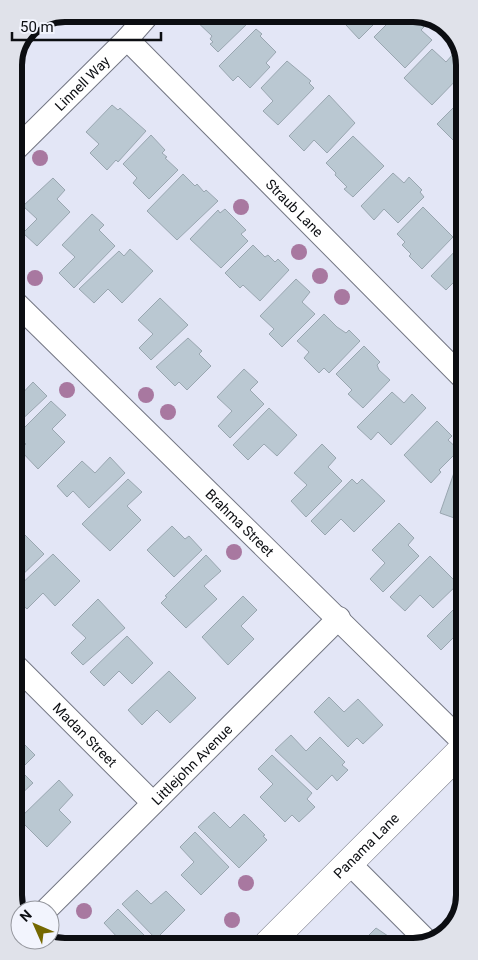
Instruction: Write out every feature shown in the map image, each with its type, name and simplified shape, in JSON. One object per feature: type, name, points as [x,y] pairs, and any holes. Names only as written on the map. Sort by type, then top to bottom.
[{"type":"main road","name":"Panama Lane","points":[[274,938],[456,756]]},
{"type":"street","name":"Linnell Way","points":[[23,142],[142,22]]},
{"type":"street","name":"Straub Lane","points":[[126,40],[456,371]]},
{"type":"street","name":"Brahma Street","points":[[23,310],[339,618],[456,735]]},
{"type":"street","name":"Littlejohn Avenue","points":[[56,900],[339,618]]},
{"type":"street","name":"Madan Street","points":[[22,673],[153,803]]},
{"type":"street","points":[[348,863],[422,936]]},
{"type":"building","points":[[198,22],[248,23],[218,52],[210,44],[213,42],[210,39],[212,36]]},
{"type":"building","points":[[348,23],[375,23],[359,39],[346,25]]},
{"type":"building","points":[[388,23],[421,23],[424,27],[421,30],[432,40],[405,68],[374,37]]},
{"type":"building","points":[[256,29],[262,34],[260,36],[276,52],[266,63],[270,67],[250,88],[238,76],[233,81],[219,66]]},
{"type":"building","points":[[432,49],[446,62],[454,53],[456,80],[432,105],[404,78]]},
{"type":"building","points":[[287,61],[311,81],[309,83],[314,88],[278,125],[263,111],[273,101],[261,88]]},
{"type":"building","points":[[329,95],[355,123],[327,153],[314,140],[304,151],[289,136]]},
{"type":"building","points":[[112,105],[118,110],[120,108],[146,131],[118,162],[116,160],[107,170],[90,153],[99,144],[86,132]]},
{"type":"building","points":[[456,105],[456,143],[437,124]]},
{"type":"building","points":[[151,135],[165,150],[162,153],[167,157],[165,158],[178,170],[149,199],[133,183],[137,178],[123,164]]},
{"type":"building","points":[[353,136],[384,166],[353,197],[344,189],[347,187],[326,163]]},
{"type":"building","points":[[393,173],[404,183],[409,177],[422,190],[420,192],[424,197],[398,223],[384,209],[374,220],[361,206]]},
{"type":"building","points":[[183,174],[195,186],[197,184],[204,192],[206,190],[218,201],[177,240],[147,211]]},
{"type":"building","points":[[53,178],[65,190],[57,199],[70,212],[37,246],[23,233],[37,219],[23,206]]},
{"type":"building","points":[[423,207],[453,237],[422,269],[409,256],[411,254],[402,245],[405,242],[397,234]]},
{"type":"building","points":[[225,209],[246,230],[241,234],[248,241],[221,268],[190,239],[218,210],[220,213]]},
{"type":"building","points":[[92,214],[104,225],[99,230],[115,246],[74,288],[59,273],[75,257],[62,245]]},
{"type":"building","points":[[253,245],[265,257],[268,255],[275,262],[278,259],[289,270],[260,301],[243,285],[240,288],[225,273]]},
{"type":"building","points":[[130,249],[153,271],[122,303],[108,289],[94,303],[79,289],[119,251],[124,256]]},
{"type":"building","points":[[456,250],[456,280],[446,290],[431,276]]},
{"type":"building","points":[[296,279],[310,292],[302,302],[315,314],[282,347],[269,334],[274,329],[260,316]]},
{"type":"building","points":[[160,298],[188,325],[151,360],[139,348],[153,334],[138,320]]},
{"type":"building","points":[[324,314],[337,327],[346,333],[349,330],[360,341],[329,373],[324,368],[319,373],[304,358],[309,352],[297,341]]},
{"type":"building","points":[[188,338],[202,351],[199,354],[211,366],[187,390],[179,382],[175,386],[156,367]]},
{"type":"building","points":[[364,346],[380,362],[377,365],[379,370],[390,380],[363,408],[348,394],[352,390],[336,374]]},
{"type":"building","points":[[244,369],[258,382],[250,390],[264,404],[230,438],[218,426],[232,411],[217,397]]},
{"type":"building","points":[[33,382],[47,396],[23,419],[23,393]]},
{"type":"building","points":[[392,392],[404,403],[412,394],[426,408],[391,445],[378,432],[371,440],[357,427]]},
{"type":"building","points":[[51,401],[66,415],[52,429],[65,442],[38,469],[23,453],[23,447],[26,444],[23,441],[23,429]]},
{"type":"building","points":[[269,408],[297,435],[277,456],[264,444],[248,460],[233,445]]},
{"type":"building","points":[[437,421],[452,436],[448,440],[456,447],[456,453],[439,470],[441,472],[431,483],[404,455]]},
{"type":"building","points":[[322,444],[336,458],[328,467],[342,481],[306,517],[291,501],[307,485],[294,473]]},
{"type":"building","points":[[110,457],[125,473],[89,508],[73,491],[67,497],[57,486],[82,461],[95,473]]},
{"type":"building","points":[[456,467],[456,519],[440,513]]},
{"type":"building","points":[[128,479],[142,492],[127,506],[141,520],[110,551],[82,524]]},
{"type":"building","points":[[352,479],[357,484],[362,479],[385,501],[354,532],[341,519],[325,535],[311,521]]},
{"type":"building","points":[[399,523],[414,538],[408,545],[419,556],[383,592],[370,579],[385,563],[372,550]]},
{"type":"building","points":[[172,526],[185,539],[189,536],[202,550],[174,577],[147,550]]},
{"type":"building","points":[[22,532],[44,554],[22,575]]},
{"type":"building","points":[[53,554],[80,581],[55,606],[43,593],[27,609],[22,605],[22,583]]},
{"type":"building","points":[[206,555],[221,571],[204,586],[217,599],[186,628],[161,603],[167,597],[165,596]]},
{"type":"building","points":[[430,556],[456,582],[456,586],[433,608],[420,595],[405,611],[390,597]]},
{"type":"building","points":[[243,596],[257,610],[241,626],[254,639],[228,665],[202,637]]},
{"type":"building","points":[[98,599],[125,628],[83,665],[71,653],[86,638],[72,625]]},
{"type":"building","points":[[456,607],[456,635],[441,650],[427,636]]},
{"type":"building","points":[[127,636],[153,663],[132,684],[119,671],[104,686],[90,672]]},
{"type":"building","points":[[169,671],[196,698],[170,723],[157,710],[142,725],[128,710]]},
{"type":"building","points":[[329,697],[344,712],[358,699],[383,725],[363,744],[357,738],[348,747],[314,712]]},
{"type":"building","points":[[291,735],[306,751],[320,737],[345,762],[342,765],[348,770],[337,781],[332,775],[317,790],[275,750]]},
{"type":"building","points":[[22,742],[35,755],[22,768]]},
{"type":"building","points":[[272,755],[312,793],[307,799],[315,807],[299,822],[292,815],[285,822],[260,797],[273,784],[258,769]]},
{"type":"building","points":[[22,772],[33,783],[22,793]]},
{"type":"building","points":[[59,780],[73,795],[59,810],[71,822],[47,847],[22,822],[22,816]]},
{"type":"building","points":[[214,812],[230,828],[244,814],[265,835],[263,836],[267,840],[239,868],[198,827]]},
{"type":"building","points":[[195,832],[229,867],[201,895],[181,875],[194,862],[180,847]]},
{"type":"building","points":[[137,890],[151,904],[166,891],[185,910],[158,937],[154,937],[122,904]]},
{"type":"building","points":[[118,909],[146,937],[117,937],[104,923]]},
{"type":"building","points":[[376,928],[391,938],[366,938]]}]
